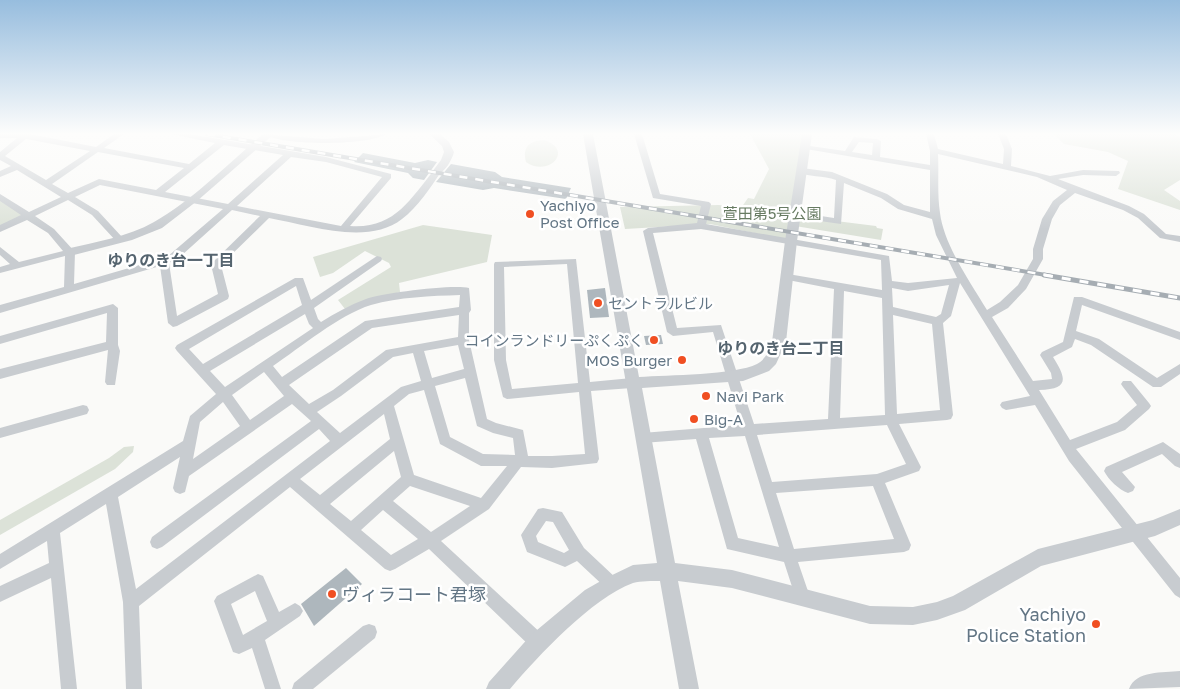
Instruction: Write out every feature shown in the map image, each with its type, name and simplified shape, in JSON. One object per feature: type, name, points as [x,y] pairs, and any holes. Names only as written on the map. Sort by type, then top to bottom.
[{"type":"street","points":[[46,184],[72,166]]},
{"type":"street","points":[[185,166],[190,167]]},
{"type":"street","points":[[0,270],[119,239],[158,225],[193,200],[232,166]]},
{"type":"street","points":[[0,309],[164,262],[179,253],[276,166]]},
{"type":"street","points":[[343,229],[388,176],[350,166]]},
{"type":"street","points":[[0,229],[99,182],[343,229],[373,230],[391,224],[400,217],[441,166]]},
{"type":"street","points":[[594,166],[689,689]]},
{"type":"street","points":[[647,166],[656,196],[706,204],[701,226]]},
{"type":"street","points":[[417,348],[426,383],[445,440],[481,460],[552,462],[592,459],[585,387],[572,261],[499,264],[500,360],[507,394],[585,387],[632,383],[743,375],[759,369],[771,360],[779,342],[791,241],[803,166]]},
{"type":"street","points":[[922,166],[933,168],[936,216],[942,235],[962,278],[1067,447],[1180,590]]},
{"type":"street","points":[[1008,166],[1050,179],[1126,208],[1141,216],[1163,236],[1180,240]]},
{"type":"street","points":[[0,174],[17,167],[95,213],[119,239]]},
{"type":"street","points":[[158,193],[190,167]]},
{"type":"street","points":[[1050,179],[1070,173],[1090,171],[1116,173]]},
{"type":"street","points":[[802,172],[829,174],[884,196],[901,207],[936,216]]},
{"type":"street","points":[[795,215],[838,222],[840,178]]},
{"type":"street","points":[[986,315],[1004,305],[1022,287],[1038,259],[1038,249],[1047,219],[1056,203],[1074,189]]},
{"type":"street","points":[[0,197],[50,231],[70,252],[69,289]]},
{"type":"street","points":[[164,262],[172,323],[224,296],[218,269],[219,261],[267,214]]},
{"type":"street","points":[[768,488],[877,480],[914,467],[891,419],[886,258],[701,226],[648,231],[673,332],[717,328],[802,597]]},
{"type":"street","points":[[0,250],[18,266]]},
{"type":"street","points":[[202,370],[308,307],[377,259]]},
{"type":"street","points":[[788,277],[840,286],[886,289],[955,281],[946,316],[937,321],[887,310]]},
{"type":"street","points":[[248,427],[224,394],[181,348],[299,280],[313,321],[321,328]]},
{"type":"street","points":[[834,423],[840,286]]},
{"type":"street","points":[[180,488],[194,420],[224,394],[340,315],[368,302],[423,293],[465,291],[466,310],[463,340],[481,422],[493,428],[519,434],[519,461],[484,505],[390,564],[291,479]]},
{"type":"street","points":[[1028,386],[1053,384],[1058,381],[1057,373],[1046,355],[1068,344],[1078,300],[1180,336]]},
{"type":"street","points":[[360,306],[369,324]]},
{"type":"street","points":[[0,340],[113,308],[112,345],[114,352],[111,382]]},
{"type":"street","points":[[281,384],[369,324],[466,310]]},
{"type":"street","points":[[642,438],[948,415],[937,321]]},
{"type":"street","points":[[1070,333],[1095,342],[1157,384],[1180,368]]},
{"type":"street","points":[[308,411],[337,393],[390,353],[463,340]]},
{"type":"street","points":[[0,374],[112,345]]},
{"type":"street","points":[[265,366],[292,397],[339,441]]},
{"type":"street","points":[[131,602],[405,390],[470,372]]},
{"type":"street","points":[[1067,447],[1121,426],[1145,406],[1127,384]]},
{"type":"street","points":[[184,472],[292,397]]},
{"type":"street","points":[[1006,406],[1037,400]]},
{"type":"street","points":[[387,404],[408,479]]},
{"type":"street","points":[[0,433],[83,410]]},
{"type":"street","points":[[157,542],[319,422]]},
{"type":"street","points":[[701,434],[732,544],[789,556],[904,545],[877,480]]},
{"type":"street","points":[[320,503],[397,441]]},
{"type":"street","points":[[0,562],[189,444]]},
{"type":"street","points":[[1128,488],[1111,471],[1163,447],[1180,462]]},
{"type":"street","points":[[408,479],[484,505]]},
{"type":"street","points":[[351,530],[408,479]]},
{"type":"street","points":[[111,494],[131,602],[134,689]]},
{"type":"street","points":[[383,501],[430,540],[538,642]]},
{"type":"street","points":[[496,689],[538,642],[612,584],[633,574],[668,571],[732,579],[877,616],[913,616],[937,611],[958,603],[1038,558],[1155,528],[1180,517]]},
{"type":"street","points":[[53,530],[69,689]]},
{"type":"street","points":[[579,553],[612,584]]},
{"type":"street","points":[[0,594],[57,567]]},
{"type":"street","points":[[273,689],[256,637],[294,612]]},
{"type":"street","points":[[300,689],[369,632]]},
{"type":"street","points":[[1137,689],[1142,684],[1180,679]]},
{"type":"green space","name":"萱田第5号公園","points":[[767,166],[799,166],[789,240],[710,224],[625,229],[620,207],[719,205],[741,208],[748,198],[754,199],[769,169]]},
{"type":"green space","points":[[1126,166],[1180,166],[1180,180],[1164,190],[1180,201],[1180,210],[1118,189]]},
{"type":"green space","points":[[0,200],[24,214],[0,227]]},
{"type":"green space","points":[[796,216],[876,226],[883,229],[881,240],[795,226]]},
{"type":"green space","points":[[423,225],[492,235],[487,262],[399,283],[400,292],[345,309],[338,300],[391,267],[389,263],[365,251],[333,273],[320,277],[313,257]]},
{"type":"green space","points":[[134,446],[133,452],[115,469],[0,535],[0,520],[109,458],[124,447]]},
{"type":"building","points":[[374,166],[434,166],[424,180],[413,178],[408,173]]},
{"type":"building","points":[[449,166],[463,166],[495,172],[502,177],[571,188],[566,199],[494,188],[483,190],[436,182]]},
{"type":"building","name":"セントラルビル","points":[[605,288],[609,317],[590,318],[587,290]]},
{"type":"building","name":"コインランドリーぷくぷく","points":[[661,335],[663,344],[646,345],[644,336]]},
{"type":"building","name":"ヴィラコート君塚","points":[[346,568],[362,584],[314,626],[301,604]]},
{"type":"railway","points":[[398,166],[1052,276]]},
{"type":"railway","points":[[1044,275],[1180,298]]},
{"type":"place","name":"Yachiyo Post Office","points":[[530,214]]},
{"type":"place","name":"セントラルビル","points":[[598,303]]},
{"type":"place","name":"コインランドリーぷくぷく","points":[[654,340]]},
{"type":"place","name":"MOS Burger","points":[[682,360]]},
{"type":"place","name":"Navi Park","points":[[706,396]]},
{"type":"place","name":"Big-A","points":[[694,419]]},
{"type":"place","name":"ヴィラコート君塚","points":[[332,594]]},
{"type":"place","name":"Yachiyo Police Station","points":[[1096,624]]},
{"type":"district","name":"ゆりのき台一丁目","points":[[171,260]]},
{"type":"district","name":"ゆりのき台二丁目","points":[[781,348]]}]
